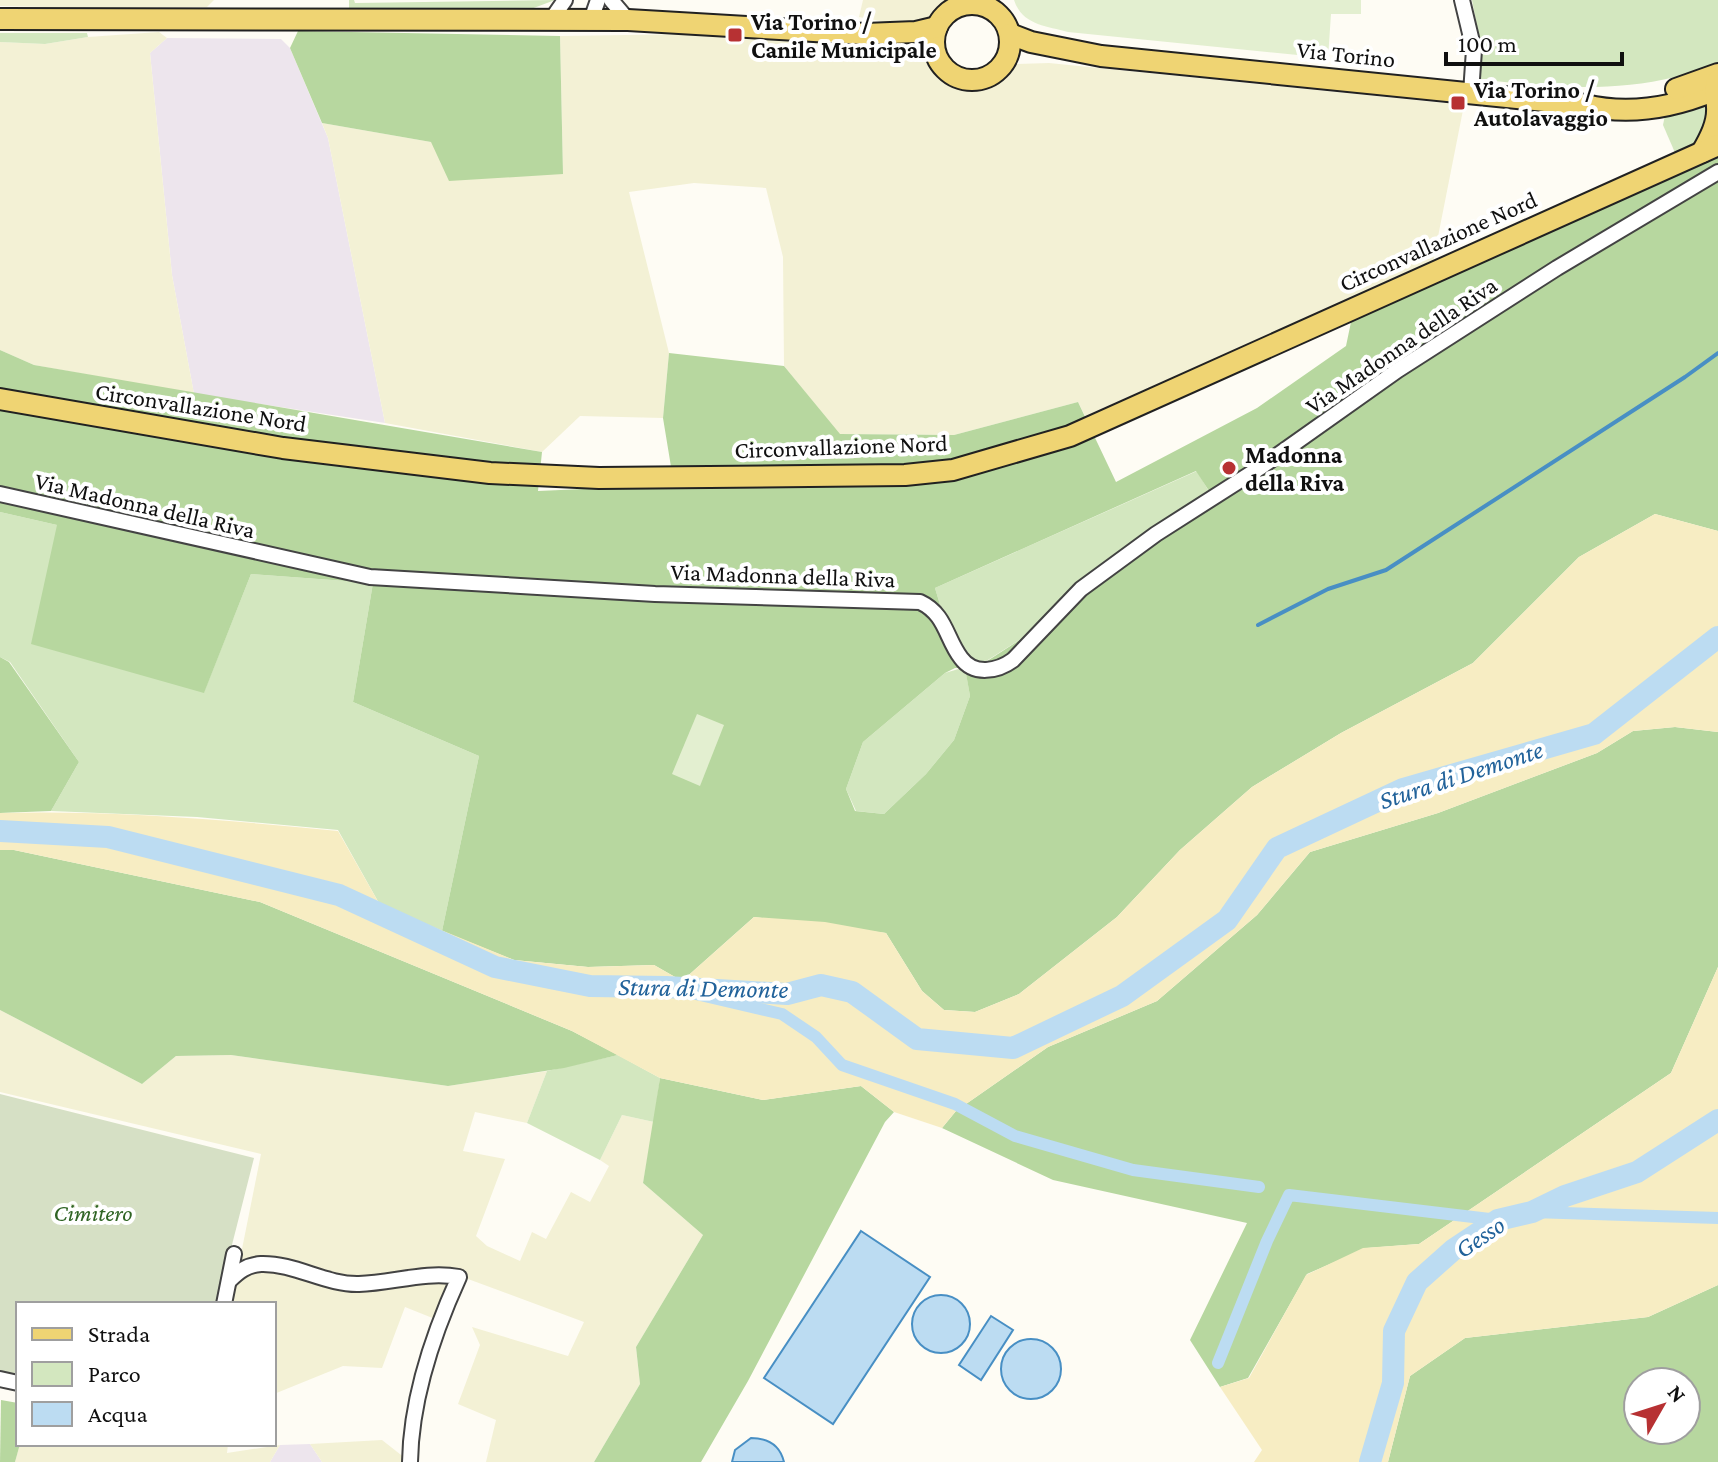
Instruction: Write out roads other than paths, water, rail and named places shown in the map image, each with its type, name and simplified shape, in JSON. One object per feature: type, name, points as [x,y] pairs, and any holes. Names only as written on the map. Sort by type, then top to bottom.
[{"type":"main road","points":[[964,2],[986,3],[999,14],[1009,45],[993,74],[967,80],[950,73],[943,66],[935,50],[937,27],[947,13],[964,2]]},
{"type":"main road","points":[[0,19],[628,20],[865,34],[916,32],[937,27]]},
{"type":"main road","points":[[865,34],[921,44],[935,50]]},
{"type":"main road","name":"Via Torino","points":[[1009,45],[1031,42],[1101,56],[1585,105],[1606,110],[1644,109],[1717,91]]},
{"type":"main road","points":[[1710,148],[1717,91]]},
{"type":"main road","name":"Circonvallazione Nord","points":[[0,399],[283,448],[490,473],[599,478],[905,475],[953,470],[1070,436],[1710,148]]},
{"type":"street","points":[[551,20],[565,0]]},
{"type":"street","points":[[584,0],[591,20]]},
{"type":"street","points":[[591,20],[598,0]]},
{"type":"street","points":[[611,0],[628,20]]},
{"type":"street","points":[[1462,0],[1474,50],[1471,93]]},
{"type":"street","name":"Via Madonna della Riva","points":[[0,494],[370,577],[655,594],[920,602],[928,606],[948,630],[961,658],[979,669],[990,671],[1004,667],[1013,660],[1081,589],[1156,534],[1261,467],[1398,370],[1557,268],[1718,172]]},
{"type":"street","points":[[224,1302],[234,1254]]},
{"type":"street","points":[[229,1281],[242,1269],[260,1264],[360,1284],[433,1275],[459,1277],[421,1382],[412,1422],[410,1462]]},
{"type":"water","points":[[861,1231],[930,1277],[833,1424],[764,1378]]},
{"type":"water","points":[[941,1295],[962,1303],[970,1324],[962,1345],[941,1353],[920,1345],[912,1324],[920,1303]]},
{"type":"water","points":[[991,1316],[1013,1330],[981,1380],[959,1365]]},
{"type":"water","points":[[1031,1339],[1042,1341],[1052,1348],[1059,1358],[1059,1380],[1052,1390],[1042,1397],[1031,1399],[1020,1397],[1010,1390],[1003,1380],[1001,1369],[1003,1358],[1010,1348],[1020,1341]]},
{"type":"water","points":[[751,1438],[773,1444],[784,1462],[732,1462],[735,1450]]},
{"type":"waterway","points":[[1258,625],[1328,589],[1386,570],[1718,353]]},
{"type":"waterway","name":"Stura di Demonte","points":[[0,831],[108,837],[339,895],[495,967],[590,986],[787,994],[821,985],[852,992],[917,1039],[1013,1048],[1122,996],[1227,920],[1277,848],[1403,789],[1594,734],[1718,637]]},
{"type":"waterway","points":[[666,987],[782,1014],[816,1037],[842,1065],[955,1104],[1015,1136],[1133,1170],[1259,1187]]},
{"type":"waterway","name":"Gesso","points":[[1370,1462],[1393,1383],[1394,1331],[1417,1282],[1453,1250],[1498,1220],[1532,1212],[1565,1196],[1637,1172],[1718,1120]]},
{"type":"waterway","points":[[1218,1363],[1289,1195],[1498,1220]]},
{"type":"waterway","points":[[1532,1212],[1718,1218]]},
{"type":"place","name":"Via Torino / Canile Municipale","points":[[735,35]]},
{"type":"place","name":"Via Torino / Autolavaggio","points":[[1458,103]]},
{"type":"place","name":"Madonna della Riva","points":[[1229,468]]},
{"type":"park label","name":"Cimitero","points":[[93,1212]]}]
